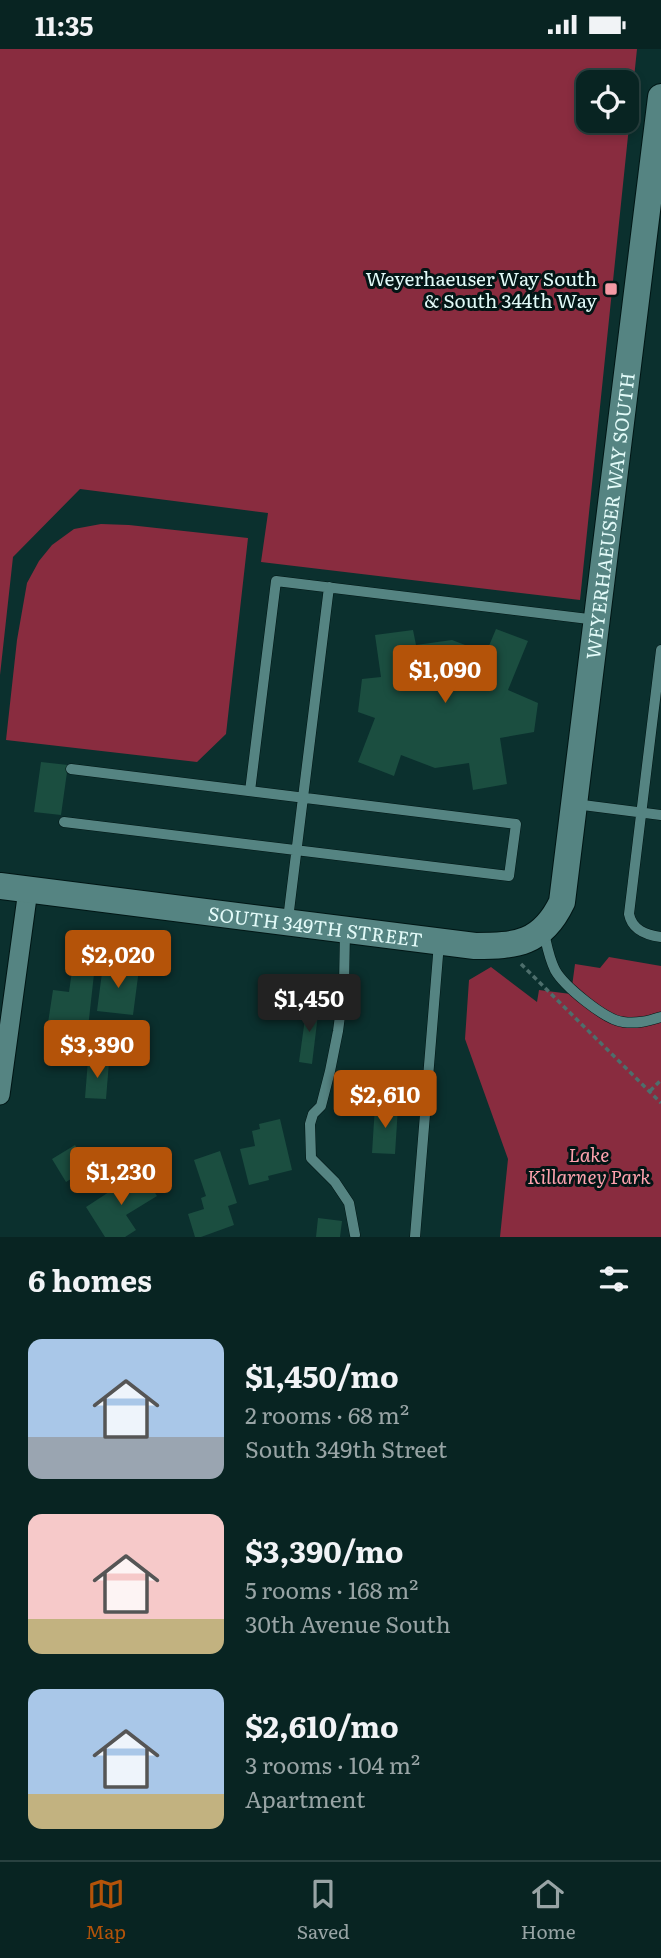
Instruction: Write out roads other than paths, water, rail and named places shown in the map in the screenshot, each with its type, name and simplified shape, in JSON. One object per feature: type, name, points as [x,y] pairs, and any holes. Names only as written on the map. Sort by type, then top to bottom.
[{"type":"street","name":"WEYERHAEUSER WAY SOUTH","points":[[544,929],[556,915],[562,902],[648,243],[661,97]]},
{"type":"street","name":"SOUTH 349TH STREET","points":[[0,886],[439,943],[501,946],[519,944],[544,929]]},
{"type":"street","points":[[0,1095],[28,890]]},
{"type":"lane","points":[[250,791],[276,581],[597,620]]},
{"type":"lane","points":[[287,923],[329,587]]},
{"type":"lane","points":[[661,650],[629,914],[630,920],[644,933],[661,937]]},
{"type":"lane","points":[[64,822],[509,876],[511,863],[516,824],[71,769]]},
{"type":"lane","points":[[575,804],[661,814]]},
{"type":"lane","points":[[544,929],[555,970],[563,981],[589,1002],[609,1017],[621,1022],[645,1023],[661,1017]]},
{"type":"lane","points":[[345,931],[344,986],[338,1031],[321,1106],[313,1114],[310,1124],[311,1158],[335,1182],[349,1203],[355,1235]]},
{"type":"lane","points":[[415,1237],[439,943]]},
{"type":"place","name":"Weyerhaeuser Way South & South 344th Way","points":[[611,289]]},
{"type":"park label","name":"Lake Killarney Park","points":[[589,1165]]}]
